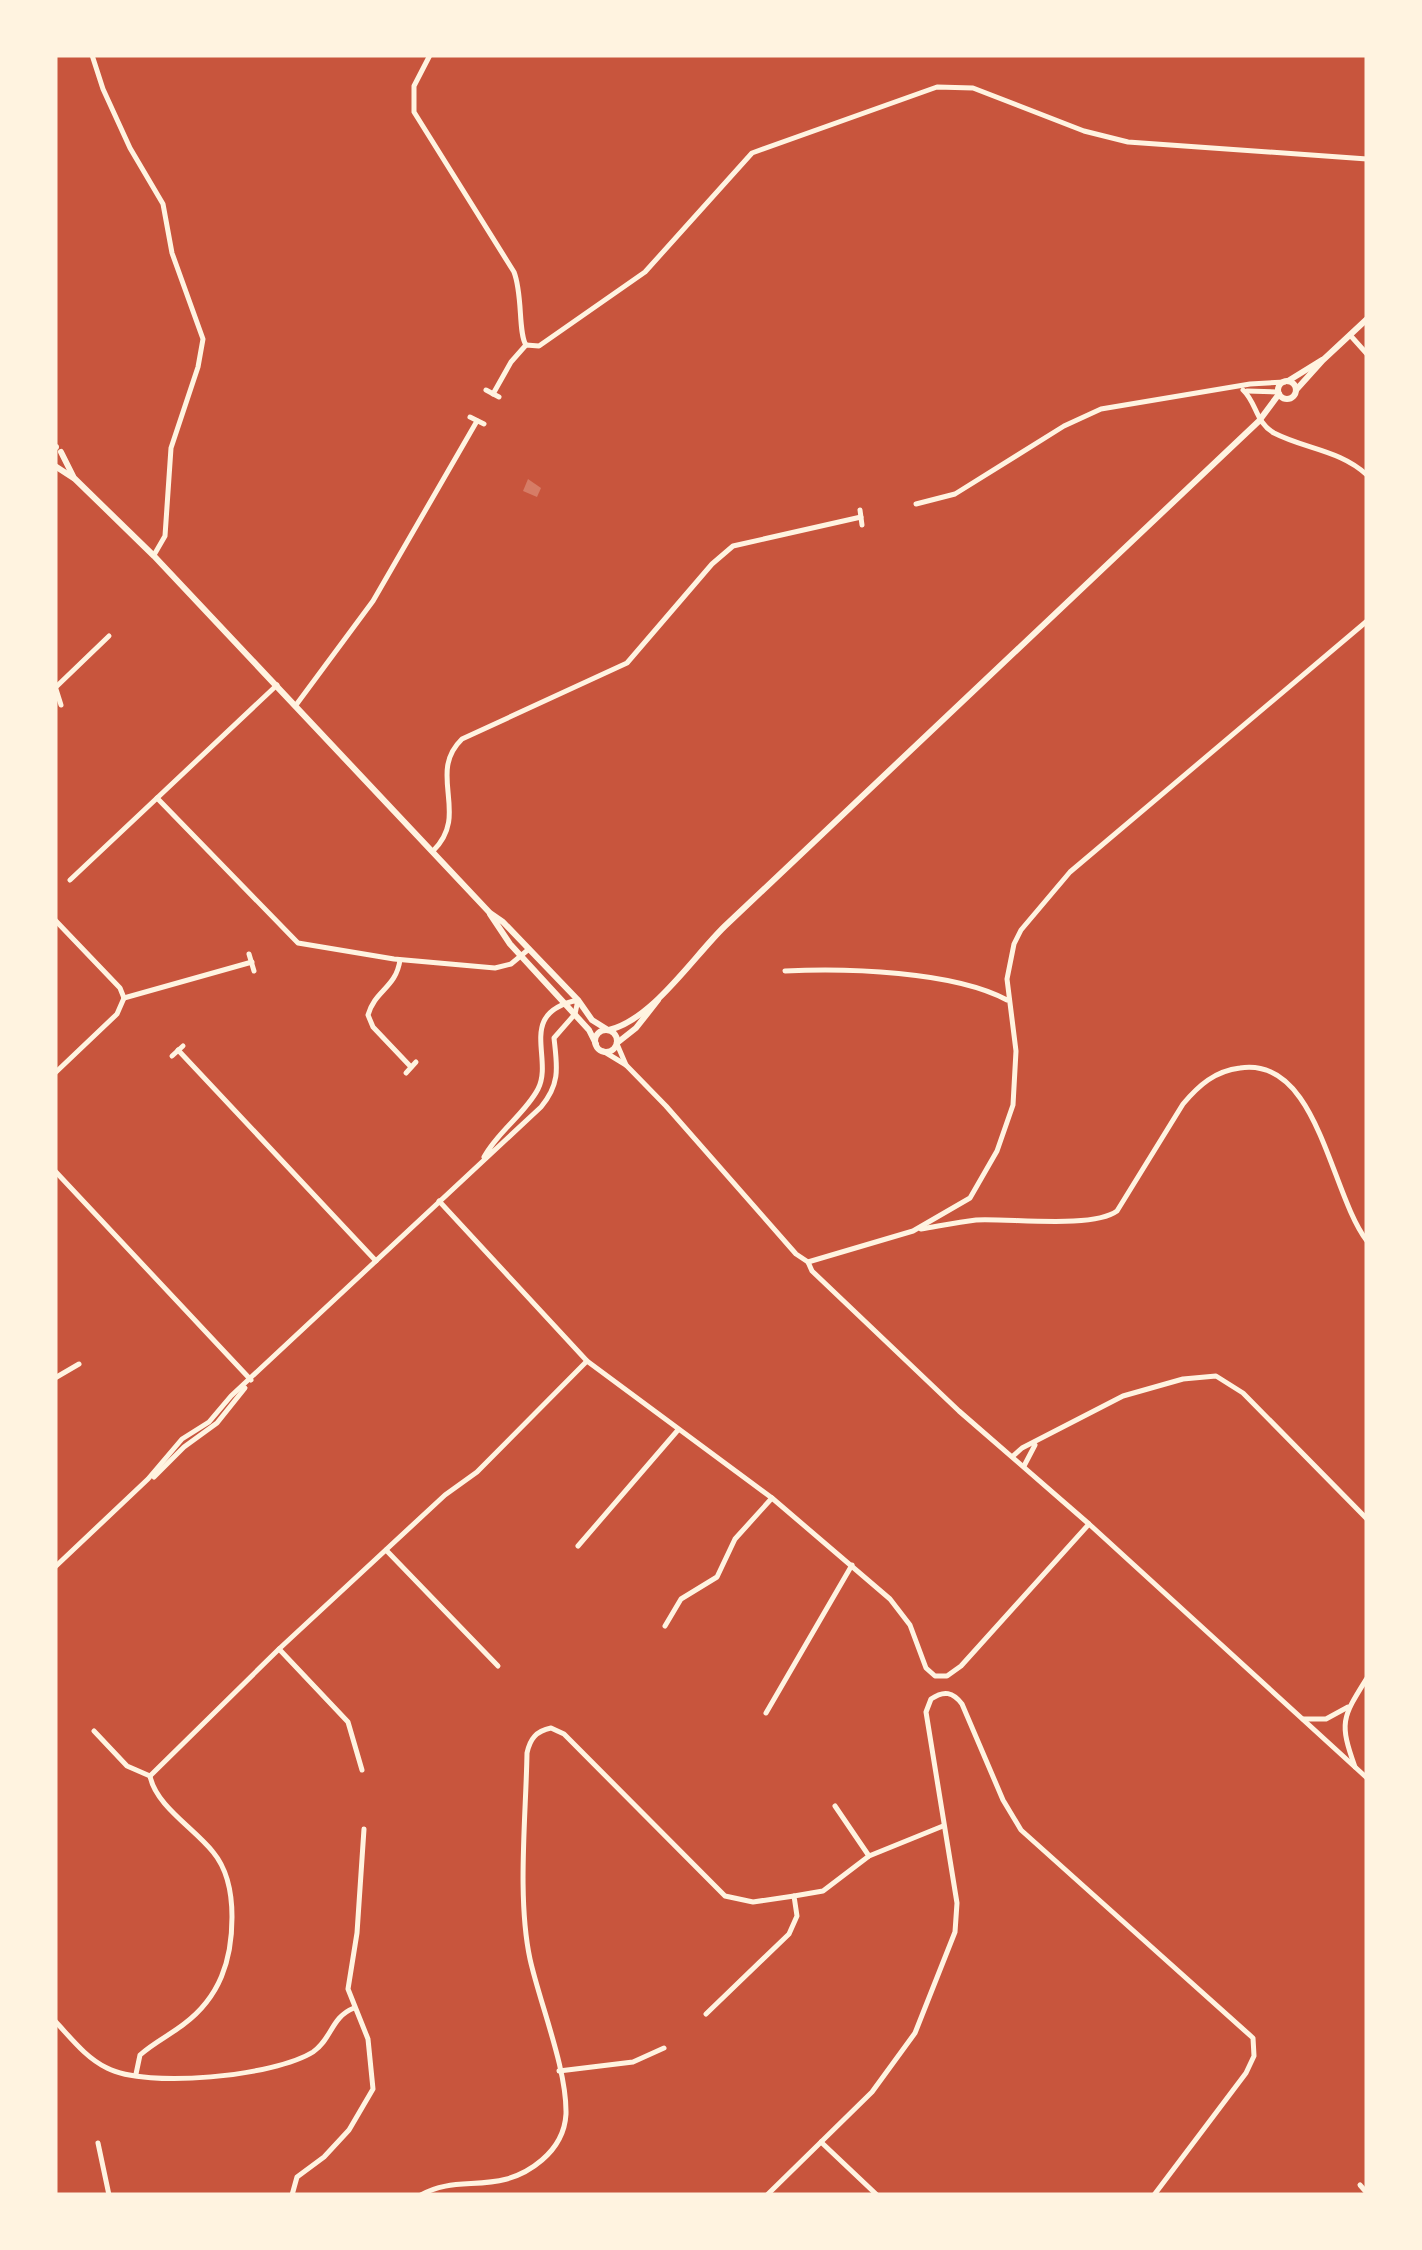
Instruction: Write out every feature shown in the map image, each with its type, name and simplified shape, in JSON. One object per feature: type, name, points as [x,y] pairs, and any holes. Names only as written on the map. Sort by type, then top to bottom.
[{"type":"street","points":[[92,55],[135,158],[163,204],[176,263],[202,339],[198,366],[171,448],[165,536],[154,556]]},
{"type":"street","points":[[430,55],[414,86],[414,112],[514,272],[522,300],[521,336],[526,345]]},
{"type":"street","points":[[526,345],[540,346],[645,272],[752,153],[937,87],[973,88],[1084,131],[1128,142],[1367,159]]},
{"type":"street","points":[[1296,390],[1367,319]]},
{"type":"street","points":[[1350,335],[1367,354]]},
{"type":"street","points":[[493,394],[526,345]]},
{"type":"street","points":[[603,1052],[613,1050],[642,1021],[711,940],[1260,421],[1286,381],[1323,360]]},
{"type":"street","points":[[916,505],[955,494],[1088,414],[1271,381],[1295,385],[1295,396],[1268,412]]},
{"type":"street","points":[[1241,389],[1279,393],[1287,400]]},
{"type":"street","points":[[1241,389],[1254,402],[1260,421],[1275,433],[1350,461],[1367,475]]},
{"type":"street","points":[[296,705],[366,612],[477,421]]},
{"type":"street","points":[[57,448],[75,479]]},
{"type":"street","points":[[57,448],[60,460],[55,465],[75,479],[154,556],[490,913],[578,1000],[592,1020],[616,1036],[626,1065]]},
{"type":"street","points":[[434,851],[448,835],[447,764],[462,738],[626,663],[712,564],[733,546],[861,518]]},
{"type":"street","points":[[913,1231],[970,1198],[997,1151],[1010,1116],[1016,1080],[1007,1000],[1008,969],[1017,938],[1061,880],[1367,621]]},
{"type":"street","points":[[61,704],[56,686],[109,636]]},
{"type":"street","points":[[70,880],[277,685]]},
{"type":"street","points":[[157,798],[298,944],[400,960],[499,968],[511,964],[528,949]]},
{"type":"street","points":[[490,913],[521,956],[590,1030],[603,1052],[626,1065],[741,1188],[796,1254],[808,1262],[812,1271],[932,1385],[1367,1778]]},
{"type":"street","points":[[55,920],[120,988],[124,998],[117,1014],[55,1073]]},
{"type":"street","points":[[249,954],[254,970]]},
{"type":"street","points":[[400,960],[397,976],[372,1004],[368,1015],[373,1027],[411,1067]]},
{"type":"street","points":[[124,998],[252,962]]},
{"type":"street","points":[[785,971],[862,972],[957,982],[989,990],[1007,1000]]},
{"type":"street","points":[[596,1044],[597,1034],[628,1024],[662,995]]},
{"type":"street","points":[[55,1567],[148,1480],[182,1439],[205,1425],[484,1157],[538,1088],[543,1072],[540,1029],[564,1003],[578,1000]]},
{"type":"street","points":[[484,1157],[499,1147],[552,1092],[558,1064],[554,1038],[574,1014],[578,1000]]},
{"type":"street","points":[[178,1051],[376,1261]]},
{"type":"street","points":[[808,1262],[913,1231],[976,1220],[1087,1220],[1110,1216],[1182,1104],[1207,1079],[1247,1066],[1272,1072],[1297,1090],[1350,1214],[1367,1241]]},
{"type":"street","points":[[55,1171],[249,1383]]},
{"type":"street","points":[[439,1201],[587,1361],[772,1498],[901,1611],[930,1673],[947,1676],[961,1666],[1089,1524]]},
{"type":"street","points":[[150,1776],[278,1649],[445,1495],[477,1472],[587,1361]]},
{"type":"street","points":[[55,1378],[79,1364]]},
{"type":"street","points":[[1013,1456],[1124,1396],[1183,1379],[1216,1376],[1243,1393],[1367,1519]]},
{"type":"street","points":[[578,1546],[678,1430]]},
{"type":"street","points":[[1024,1466],[1036,1443]]},
{"type":"street","points":[[665,1626],[682,1600],[717,1577],[735,1539],[772,1498]]},
{"type":"street","points":[[386,1550],[498,1666]]},
{"type":"street","points":[[766,1713],[852,1565]]},
{"type":"street","points":[[278,1649],[348,1722],[362,1770]]},
{"type":"street","points":[[1356,1768],[1344,1734],[1350,1704],[1367,1678]]},
{"type":"street","points":[[767,2195],[879,2084],[926,2013],[958,1917],[926,1712],[938,1694],[952,1694],[962,1704],[1002,1800],[1021,1830],[1253,2038],[1254,2056],[1246,2073],[1154,2195]]},
{"type":"street","points":[[1301,1718],[1326,1719],[1350,1704]]},
{"type":"street","points":[[421,2195],[442,2187],[487,2185],[528,2170],[554,2148],[564,2125],[559,2071],[527,1938],[527,1754],[538,1733],[552,1728],[564,1734],[724,1896],[753,1902],[830,1888],[869,1856],[943,1826]]},
{"type":"street","points":[[94,1730],[134,1772],[150,1776]]},
{"type":"street","points":[[136,2074],[140,2054],[188,2021],[213,1994],[226,1970],[232,1936],[230,1891],[222,1864],[158,1794],[150,1776]]},
{"type":"street","points":[[835,1806],[869,1856]]},
{"type":"street","points":[[292,2195],[297,2177],[329,2153],[354,2124],[372,2094],[374,2079],[368,2039],[348,1982],[357,1933],[364,1829]]},
{"type":"street","points":[[706,2014],[789,1934],[796,1916],[794,1896]]},
{"type":"street","points":[[55,2021],[104,2067],[136,2074],[201,2078],[284,2066],[318,2048],[338,2016],[354,2008]]},
{"type":"street","points":[[559,2071],[634,2062],[664,2048]]},
{"type":"street","points":[[821,2142],[877,2195]]},
{"type":"street","points":[[98,2143],[108,2195]]},
{"type":"street","points":[[1360,2185],[1367,2192]]},
{"type":"building","points":[[528,479],[541,488],[537,497],[523,491]]}]
